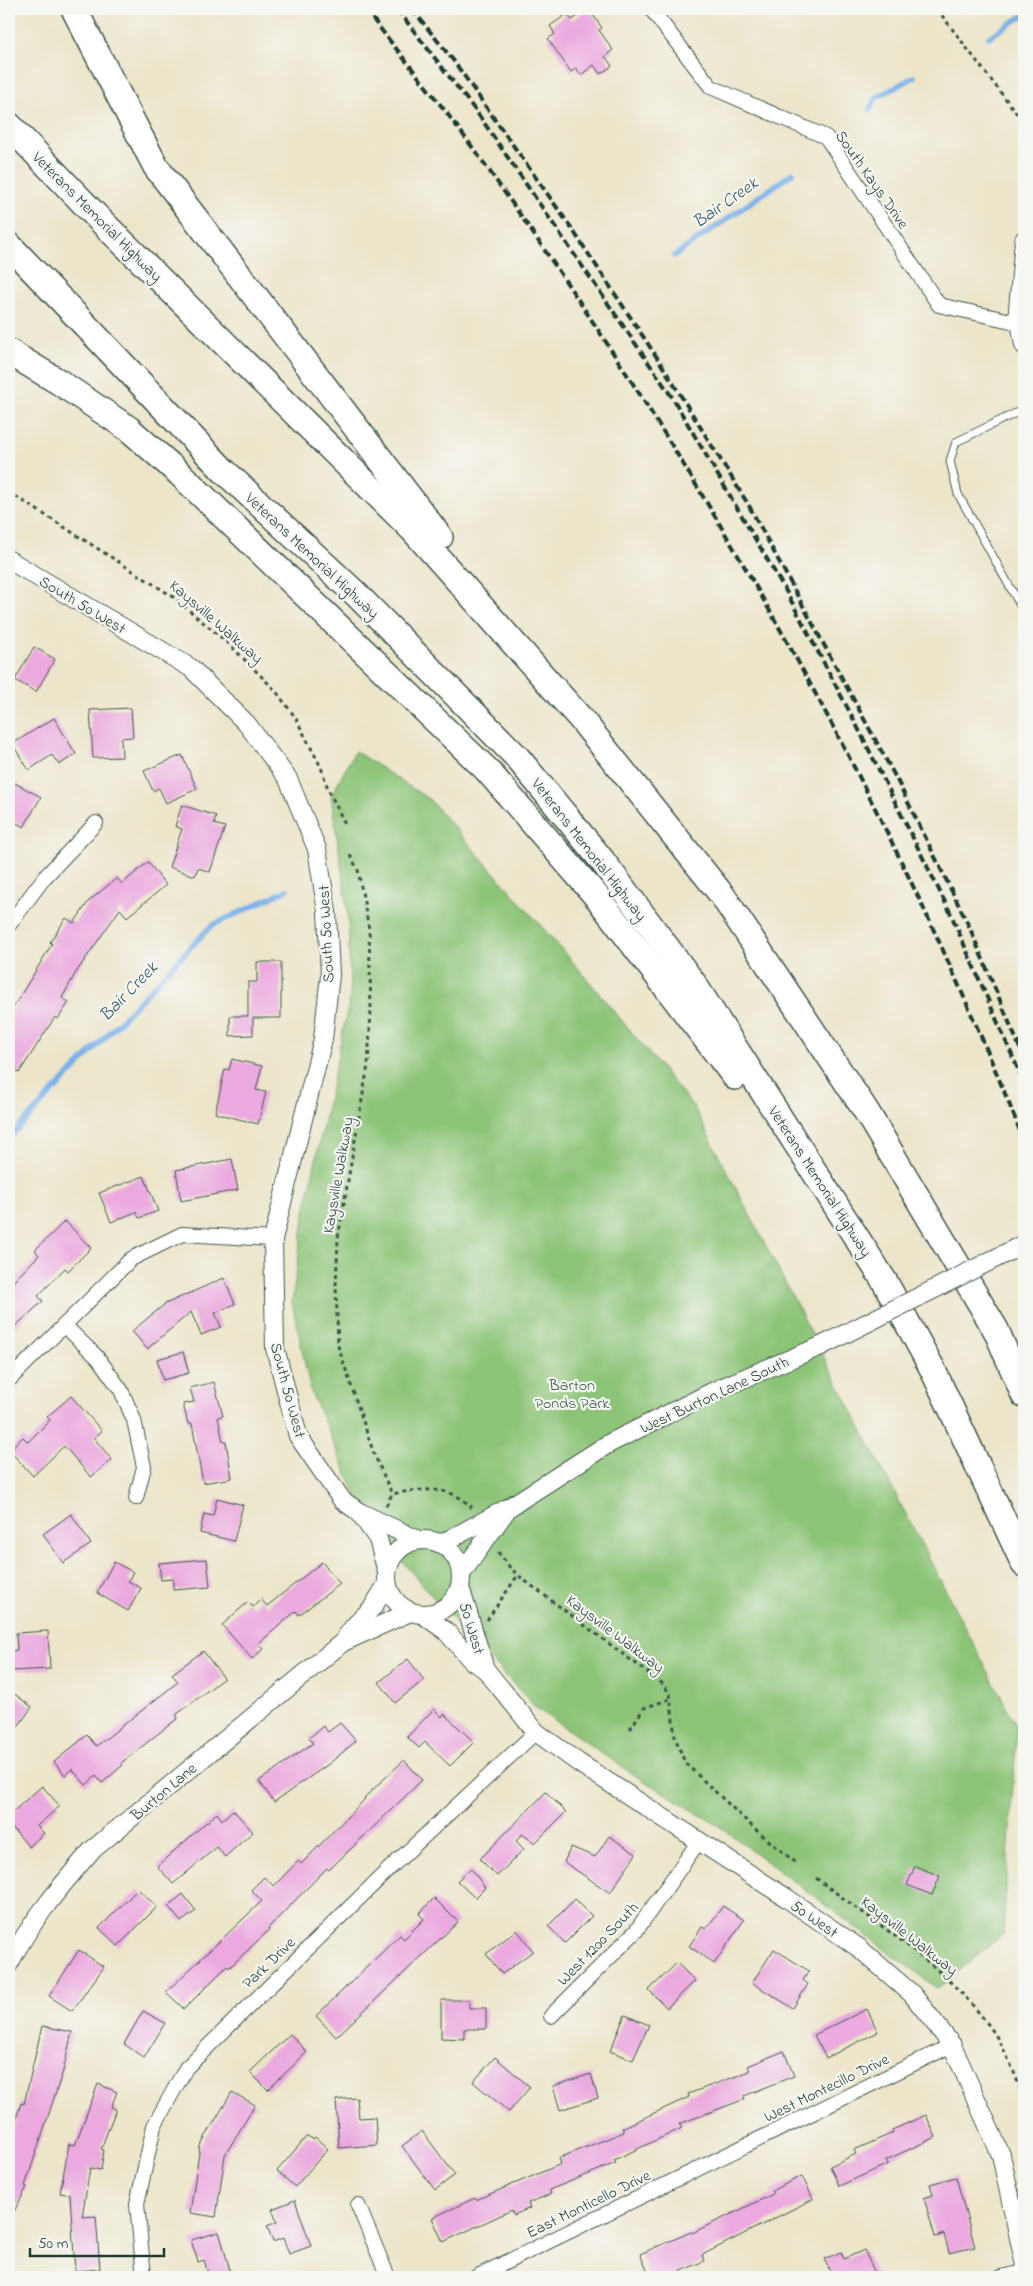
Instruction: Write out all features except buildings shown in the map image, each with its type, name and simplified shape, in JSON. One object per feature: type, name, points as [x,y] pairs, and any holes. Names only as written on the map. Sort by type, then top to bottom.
[{"type":"highway","points":[[74,9],[156,167],[385,467],[581,719]]},
{"type":"highway","name":"Veterans Memorial Highway","points":[[9,124],[99,219],[413,530],[581,719],[722,895],[866,1111],[996,1330],[1024,1395]]},
{"type":"highway","name":"Veterans Memorial Highway","points":[[9,245],[224,471],[356,594],[516,756],[601,859],[694,984],[886,1282],[932,1368],[1024,1564]]},
{"type":"highway","points":[[9,352],[59,382],[136,435],[180,474],[487,770],[597,897],[862,1245]]},
{"type":"street","name":"South Kays Drive","points":[[651,9],[711,87],[826,137],[940,305],[1020,323]]},
{"type":"street","points":[[1024,240],[1018,309],[1024,344]]},
{"type":"street","name":"South 50 West","points":[[9,560],[191,668],[247,724],[288,779],[317,849],[327,912],[330,975],[322,1039],[272,1239],[275,1348],[298,1436],[342,1500],[359,1512],[418,1540]]},
{"type":"street","points":[[9,925],[44,878],[96,823]]},
{"type":"street","points":[[9,1380],[131,1259],[182,1234],[272,1239]]},
{"type":"street","name":"West Burton Lane South","points":[[441,1544],[508,1508],[608,1444],[716,1390],[821,1346],[1024,1244]]},
{"type":"street","points":[[64,1325],[98,1358],[121,1390],[134,1420],[144,1468],[136,1498]]},
{"type":"street","name":"West Burton Lane South","points":[[461,1580],[508,1508]]},
{"type":"street","name":"South 50 West","points":[[359,1512],[378,1539],[387,1578]]},
{"type":"street","points":[[418,1540],[430,1540],[441,1544],[451,1551],[458,1562],[461,1580],[455,1598],[446,1607],[434,1613],[416,1613],[399,1605],[391,1595],[387,1578],[390,1561],[397,1551],[418,1540]]},
{"type":"street","name":"Burton Lane","points":[[9,1964],[19,1944],[55,1892],[91,1851],[343,1642],[355,1624],[373,1607],[387,1578]]},
{"type":"street","name":"50 West","points":[[461,1580],[485,1669]]},
{"type":"street","name":"50 West","points":[[416,1613],[446,1631],[472,1661],[485,1669],[536,1732],[579,1763],[860,1948],[912,1994],[952,2045],[1001,2155],[1024,2261]]},
{"type":"street","name":"Burton Lane","points":[[343,1642],[416,1613]]},
{"type":"street","name":"Park Drive","points":[[144,2277],[137,2204],[154,2126],[186,2068],[389,1869],[536,1732]]},
{"type":"street","name":"West 1200 South","points":[[551,2016],[636,1931],[699,1841]]},
{"type":"street","name":"West Montecillo Drive","points":[[716,2160],[952,2045]]},
{"type":"street","name":"East Monticello Drive","points":[[476,2277],[716,2160]]},
{"type":"street","points":[[358,2204],[388,2277]]},
{"type":"street","points":[[1001,2277],[1024,2272]]},
{"type":"lane","points":[[1024,410],[956,442],[950,461],[958,494],[1024,612]]},
{"type":"path","points":[[936,9],[1024,123]]},
{"type":"path","name":"Kaysville Walkway","points":[[9,492],[172,596],[230,645],[275,690],[294,717],[321,767],[328,789],[346,826]]},
{"type":"path","name":"Kaysville Walkway","points":[[350,855],[358,870],[369,929],[372,1010],[368,1065],[338,1238],[336,1286],[338,1346],[374,1454],[392,1494]]},
{"type":"path","points":[[386,1506],[392,1494],[421,1488],[451,1492],[466,1502],[475,1512]]},
{"type":"path","name":"Kaysville Walkway","points":[[494,1548],[518,1575],[663,1684],[670,1694],[675,1738],[685,1763],[756,1830],[795,1862]]},
{"type":"path","points":[[486,1622],[518,1575]]},
{"type":"path","points":[[630,1729],[644,1708],[670,1700]]},
{"type":"path","name":"Kaysville Walkway","points":[[816,1878],[951,1980],[988,2024],[1000,2044],[1024,2098]]},
{"type":"green space","name":"Barton Ponds Park","points":[[355,751],[430,800],[572,961],[693,1106],[1017,1727],[1003,1934],[938,1989],[722,1828],[631,1773],[535,1707],[439,1604],[368,1522],[311,1392],[292,1302],[305,1211],[350,997],[348,914],[331,796]]},
{"type":"waterway","name":"Bair Creek","points":[[989,37],[1024,15]]},
{"type":"waterway","name":"Bair Creek","points":[[870,109],[876,98],[914,77]]},
{"type":"waterway","name":"Bair Creek","points":[[674,256],[793,173]]},
{"type":"waterway","name":"Bair Creek","points":[[9,1138],[211,926],[287,890]]},
{"type":"railway","points":[[365,9],[464,136],[559,271],[711,509],[781,632],[848,756],[911,882],[970,1011],[1024,1141]]},
{"type":"railway","points":[[397,9],[478,114],[672,397],[787,593],[855,722],[950,912],[1024,1083]]},
{"type":"railway","points":[[412,9],[453,60],[570,226],[660,362],[748,504],[897,780],[969,926],[1024,1058]]}]
